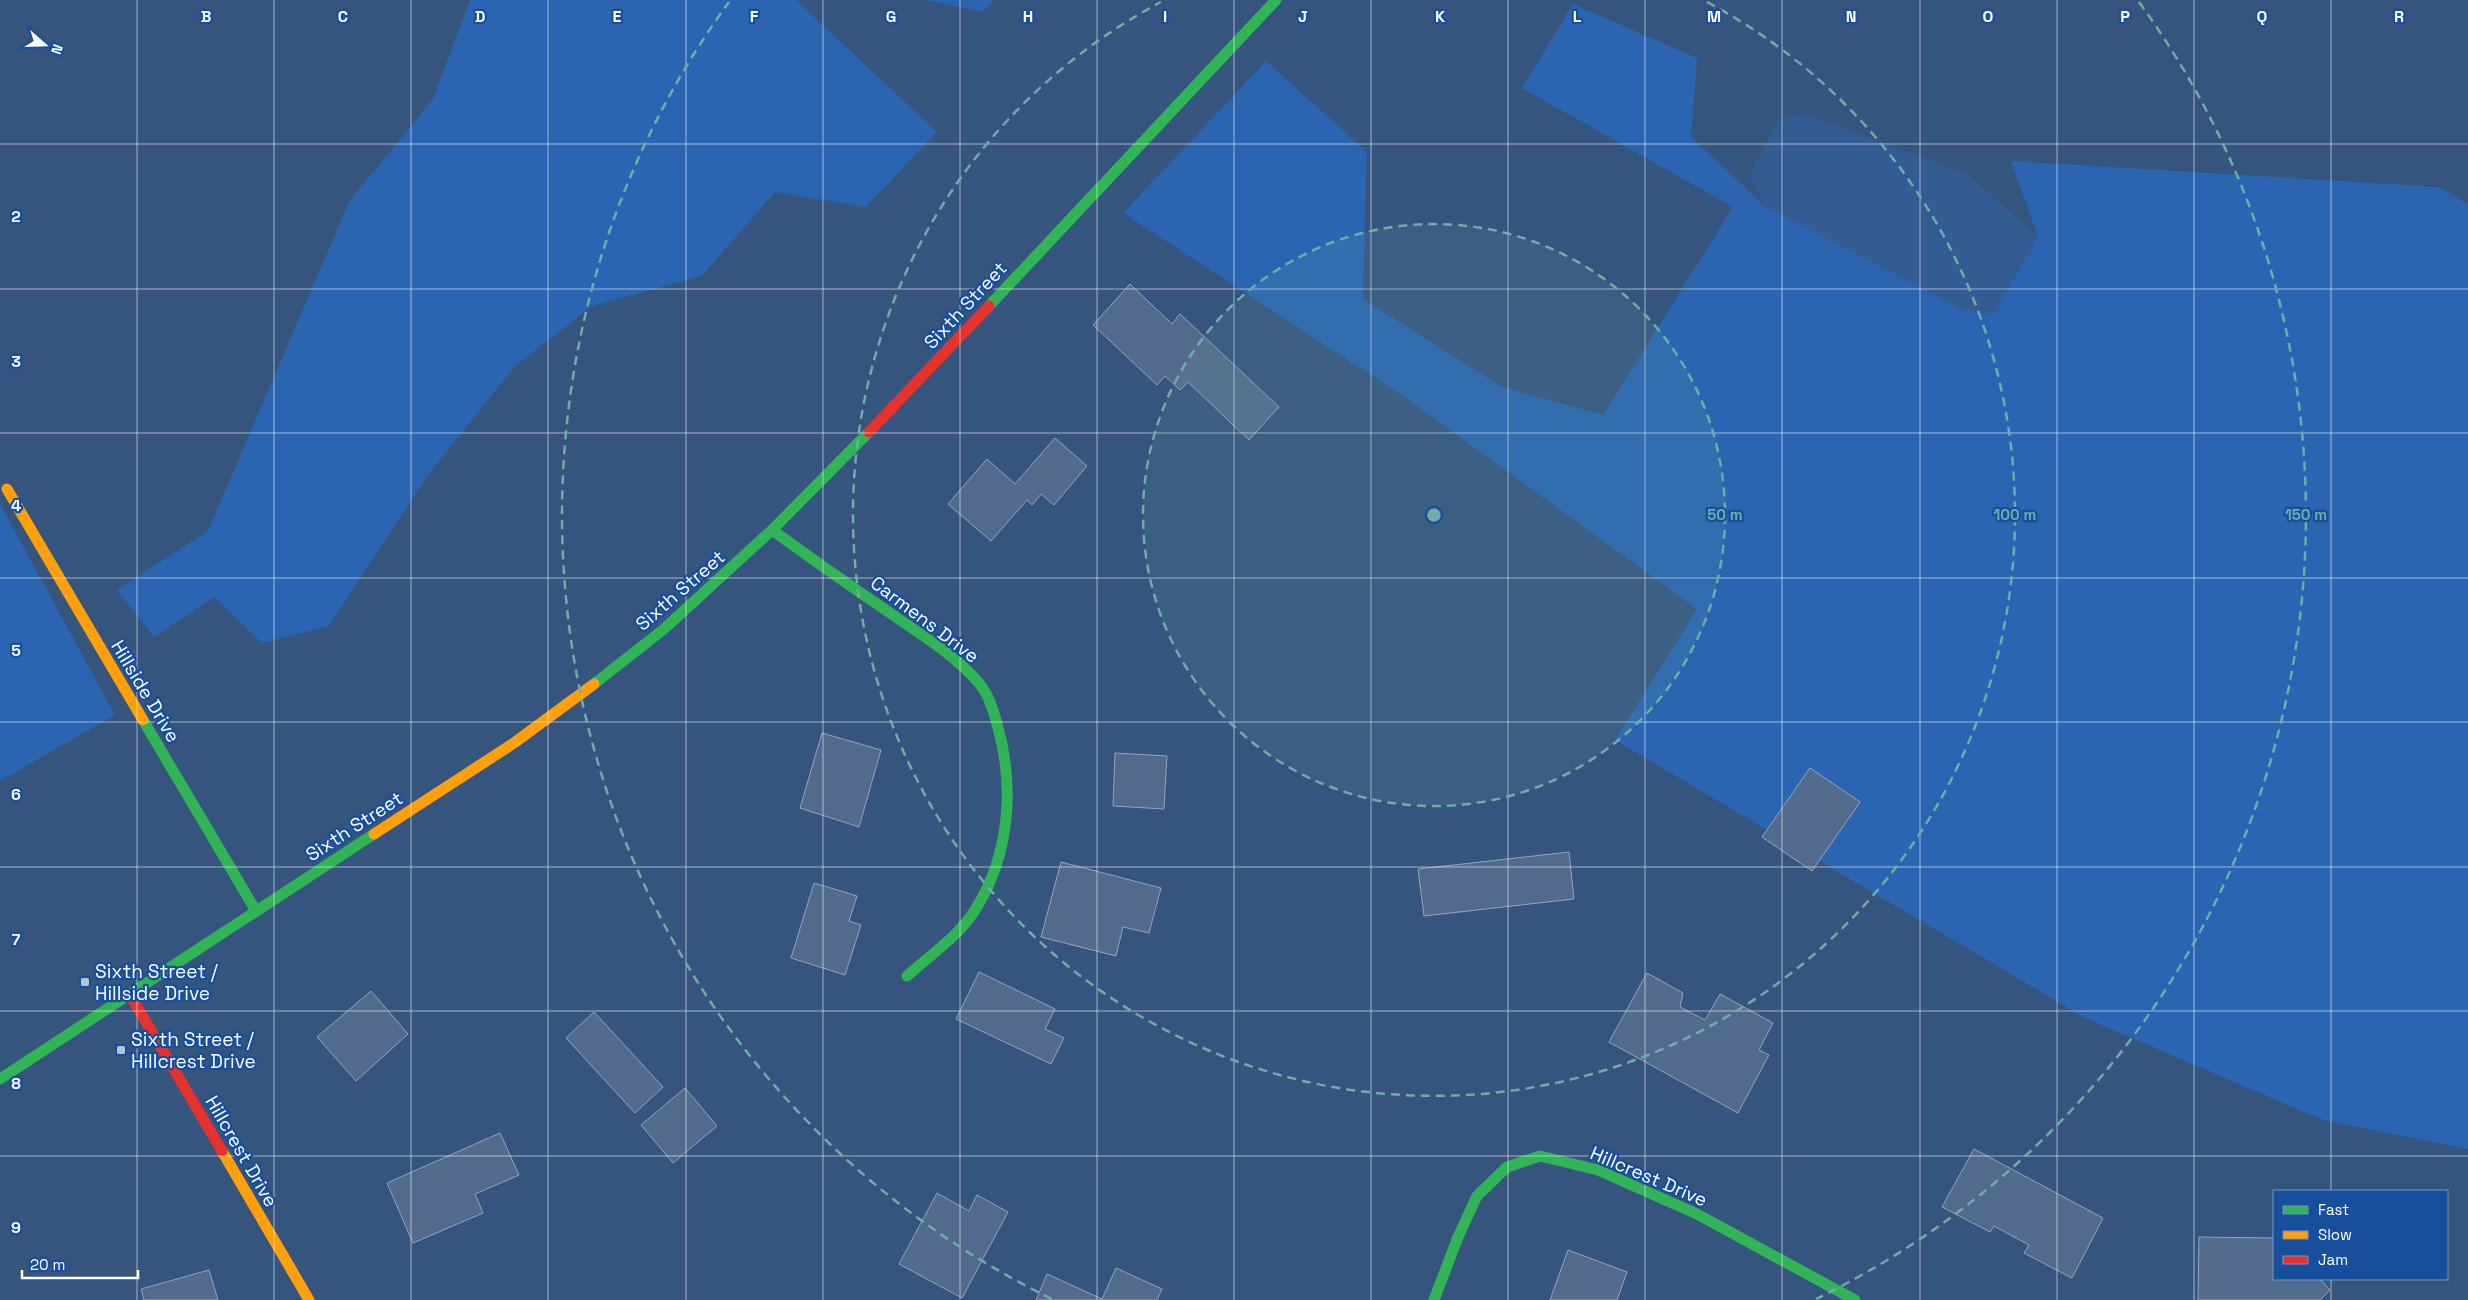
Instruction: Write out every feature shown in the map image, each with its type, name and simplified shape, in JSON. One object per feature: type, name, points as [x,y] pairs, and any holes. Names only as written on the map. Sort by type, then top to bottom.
[{"type":"street","name":"Sixth Street","points":[[0,1079],[514,743],[591,687],[664,629],[772,530],[883,418],[1276,0]]},
{"type":"street","name":"Hillside Drive","points":[[6,489],[256,911]]},
{"type":"street","name":"Carmens Drive","points":[[772,530],[954,659],[981,685],[993,709],[1001,734],[1008,790],[1007,818],[994,872],[975,910],[956,933],[907,976]]},
{"type":"street","name":"Hillcrest Drive","points":[[130,995],[309,1300]]},
{"type":"street","name":"Hillcrest Drive","points":[[1434,1300],[1458,1236],[1477,1196],[1507,1167],[1540,1156],[1598,1170],[1697,1214],[1855,1300]]},
{"type":"shaded area","points":[[470,0],[796,0],[937,132],[866,207],[775,192],[702,276],[592,306],[515,366],[427,476],[329,626],[262,643],[214,597],[154,637],[117,590],[208,531],[350,200],[433,99]]},
{"type":"shaded area","points":[[926,0],[994,0],[982,12]]},
{"type":"shaded area","points":[[1573,4],[1697,58],[1691,137],[1765,206],[1962,309],[1993,315],[2038,237],[2011,161],[2439,187],[2468,204],[2468,1149],[2323,1120],[2085,1018],[1615,740],[1697,609],[1403,396],[1123,213],[1266,61],[1367,152],[1363,299],[1502,387],[1603,415],[1733,207],[1522,88]]},
{"type":"shaded area","points":[[1804,114],[1968,174],[2038,237],[1993,315],[1962,309],[1765,206],[1749,176],[1778,120]]},
{"type":"shaded area","points":[[0,504],[115,715],[0,781]]},
{"type":"building","points":[[1130,284],[1172,324],[1180,314],[1279,407],[1249,440],[1188,382],[1180,390],[1165,376],[1157,385],[1093,325]]},
{"type":"building","points":[[1055,438],[1087,466],[1054,505],[1041,494],[1032,505],[1027,500],[991,541],[948,504],[987,459],[1015,484]]},
{"type":"building","points":[[822,733],[881,750],[859,827],[800,808]]},
{"type":"building","points":[[1115,753],[1167,756],[1164,809],[1113,806]]},
{"type":"building","points":[[1810,768],[1860,802],[1812,871],[1762,837]]},
{"type":"building","points":[[1569,852],[1574,899],[1424,916],[1418,869]]},
{"type":"building","points":[[1061,862],[1161,888],[1149,933],[1123,927],[1116,956],[1041,937]]},
{"type":"building","points":[[814,883],[857,896],[849,921],[861,925],[845,975],[791,958]]},
{"type":"building","points":[[979,972],[1055,1009],[1045,1029],[1064,1038],[1051,1064],[956,1019]]},
{"type":"building","points":[[1647,973],[1683,993],[1680,1007],[1705,1020],[1720,994],[1773,1023],[1759,1050],[1769,1055],[1738,1113],[1609,1042]]},
{"type":"building","points":[[371,991],[408,1034],[356,1081],[317,1037]]},
{"type":"building","points":[[594,1012],[663,1087],[635,1113],[566,1038]]},
{"type":"building","points":[[685,1088],[717,1126],[673,1163],[641,1125]]},
{"type":"building","points":[[500,1133],[519,1175],[475,1194],[483,1213],[413,1243],[387,1183]]},
{"type":"building","points":[[1974,1149],[2103,1218],[2072,1278],[2024,1253],[2029,1245],[1994,1226],[1990,1232],[1942,1207]]},
{"type":"building","points":[[937,1193],[969,1211],[977,1195],[1008,1212],[962,1298],[899,1264]]},
{"type":"building","points":[[2199,1237],[2273,1238],[2273,1280],[2321,1280],[2330,1290],[2320,1300],[2198,1300]]},
{"type":"building","points":[[1568,1250],[1627,1272],[1617,1300],[1550,1300]]},
{"type":"building","points":[[1116,1268],[1162,1289],[1157,1300],[1036,1300],[1047,1274],[1102,1299]]},
{"type":"building","points":[[209,1270],[218,1300],[144,1300],[141,1289]]},
{"type":"traffic: fast","points":[[989,306],[1276,0]]},
{"type":"traffic: fast","points":[[594,684],[664,629],[772,530],[869,432]]},
{"type":"traffic: fast","points":[[772,530],[927,638],[960,664],[979,683],[994,713],[1003,748],[1007,796],[1006,820],[996,866],[987,889],[968,920],[952,937],[907,976]]},
{"type":"traffic: fast","points":[[143,720],[256,911]]},
{"type":"traffic: fast","points":[[0,1079],[374,834]]},
{"type":"traffic: fast","points":[[1434,1300],[1458,1237],[1477,1196],[1507,1167],[1540,1156],[1598,1170],[1697,1214],[1855,1300]]},
{"type":"traffic: slow","points":[[7,489],[143,720]]},
{"type":"traffic: slow","points":[[374,834],[514,743],[594,684]]},
{"type":"traffic: slow","points":[[222,1151],[309,1300]]},
{"type":"traffic: jam","points":[[869,432],[989,306]]},
{"type":"traffic: jam","points":[[130,995],[222,1151]]},
{"type":"place","name":"Sixth Street / Hillside Drive","points":[[85,982]]},
{"type":"place","name":"Sixth Street / Hillcrest Drive","points":[[121,1050]]}]
